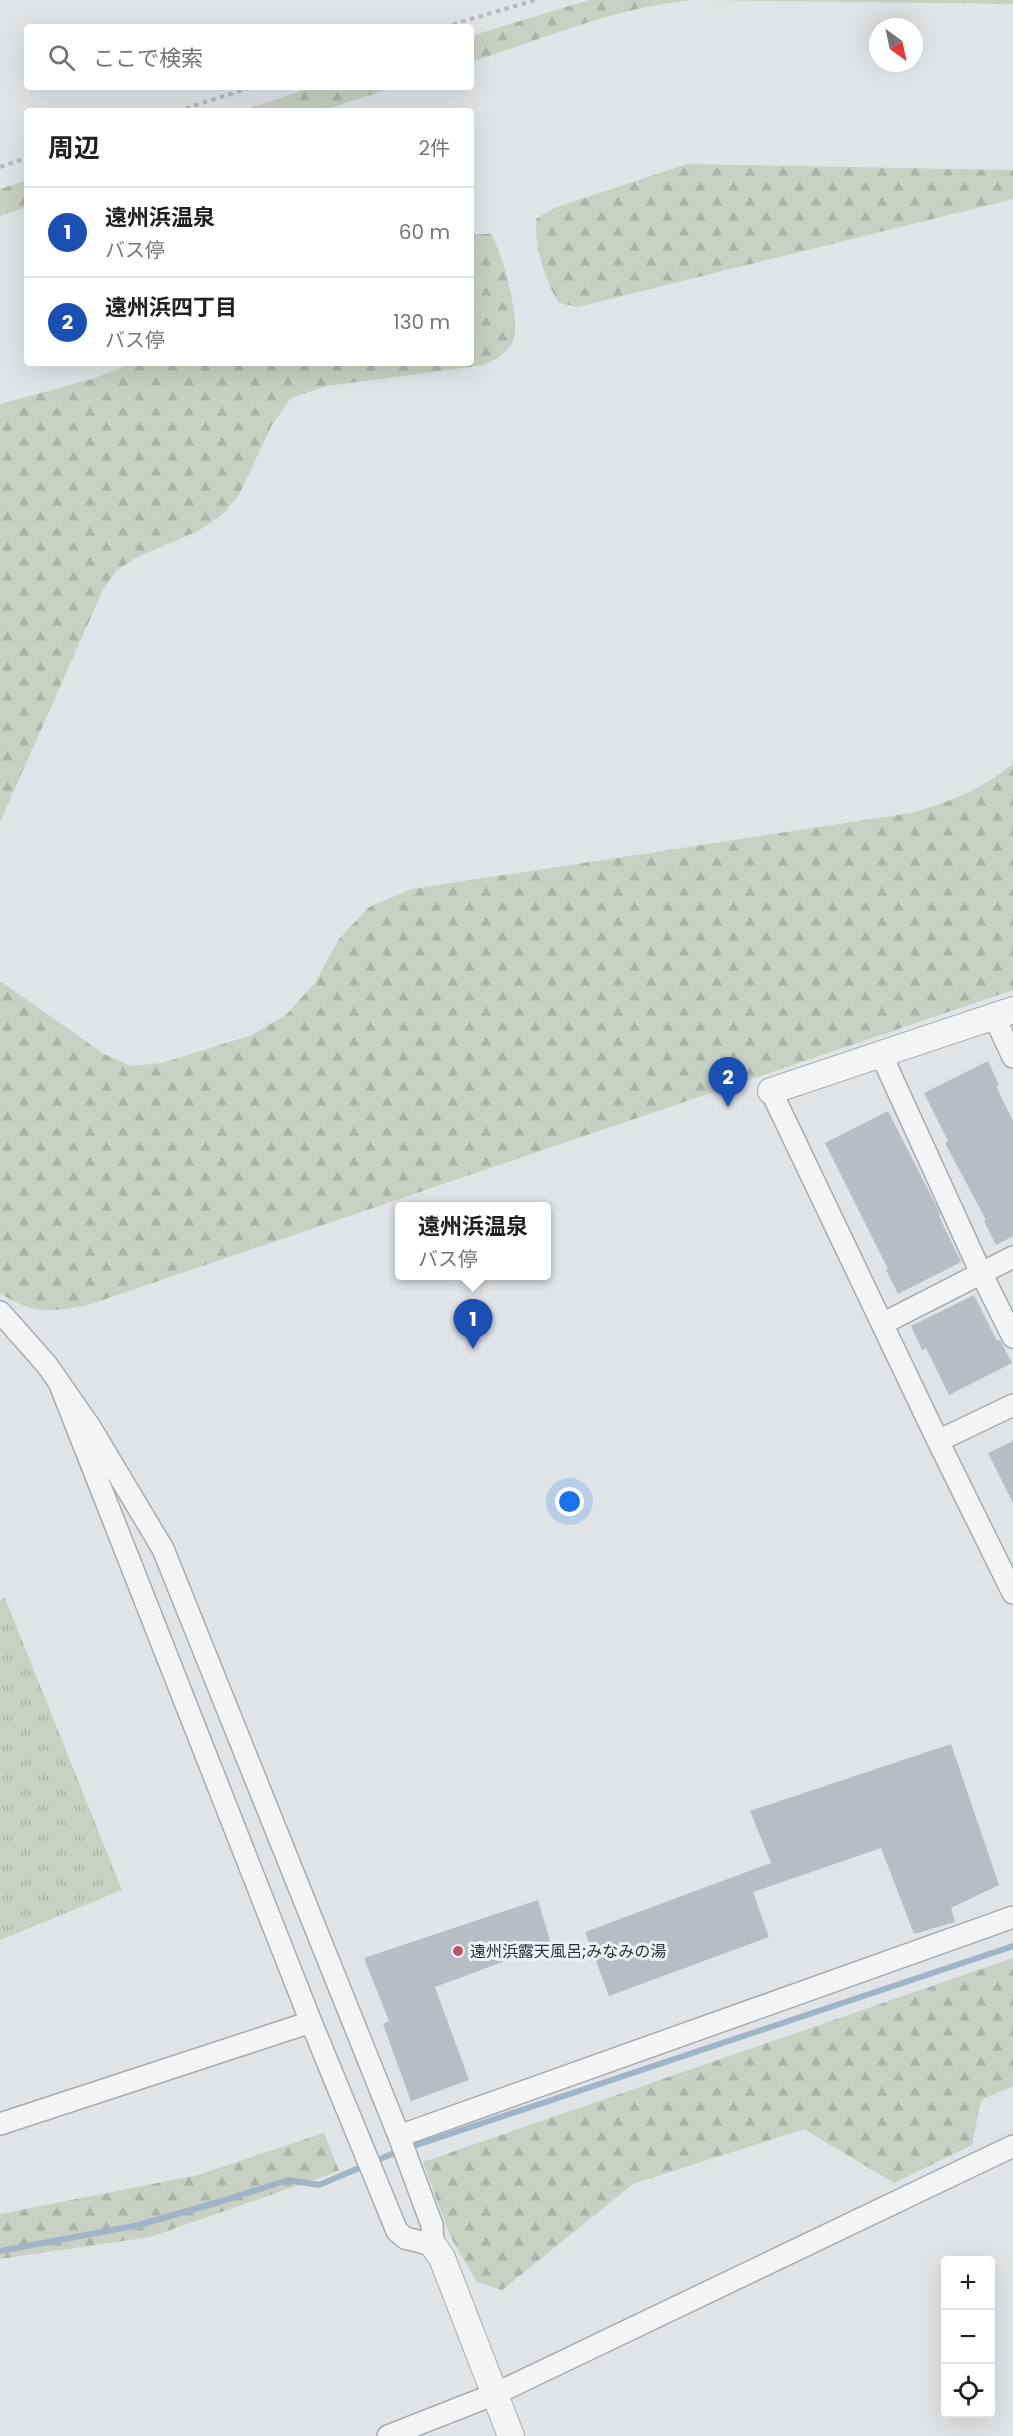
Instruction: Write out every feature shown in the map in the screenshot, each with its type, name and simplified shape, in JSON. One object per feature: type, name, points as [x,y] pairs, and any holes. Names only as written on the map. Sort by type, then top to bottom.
[{"type":"street","points":[[1013,1057],[1003,1013],[771,1091],[1013,1593]]},
{"type":"street","points":[[881,1054],[981,1273],[1013,1337]]},
{"type":"street","points":[[882,1324],[1013,1257]]},
{"type":"street","points":[[0,1312],[47,1365],[90,1427],[163,1549],[399,2136],[432,2225],[433,2245],[442,2258],[511,2436]]},
{"type":"street","points":[[61,1387],[311,2022],[397,2231],[405,2238],[433,2245]]},
{"type":"street","points":[[938,1441],[1013,1405]]},
{"type":"street","points":[[399,2136],[1013,1917]]},
{"type":"street","points":[[0,2124],[311,2022]]},
{"type":"street","points":[[388,2436],[495,2394],[1013,2146]]},
{"type":"path","points":[[454,24],[535,0]]},
{"type":"path","points":[[186,108],[244,90]]},
{"type":"path","points":[[0,167],[24,159]]},
{"type":"green space","points":[[589,0],[692,0],[636,9],[580,25],[474,61],[474,35]]},
{"type":"green space","points":[[697,0],[1013,0],[1013,4]]},
{"type":"green space","points":[[305,90],[386,90],[330,108],[249,108]]},
{"type":"green space","points":[[687,164],[1013,170],[1013,199],[578,307],[559,303],[549,284],[542,262],[537,241],[536,219],[554,208]]},
{"type":"green space","points":[[24,181],[24,208],[0,216],[0,189]]},
{"type":"green space","points":[[474,234],[491,234],[505,271],[513,304],[515,332],[513,341],[501,355],[485,365],[327,386],[291,398],[272,425],[239,495],[222,515],[198,531],[137,557],[116,571],[103,590],[0,822],[0,404],[92,379],[125,366],[474,366]]},
{"type":"green space","points":[[1013,764],[1013,990],[85,1306],[41,1310],[22,1305],[0,1293],[0,981],[104,1054],[131,1066],[162,1063],[252,1035],[287,1014],[316,981],[339,939],[369,907],[412,889],[911,813],[965,794]]},
{"type":"green space","points":[[5,1598],[122,1890],[0,1940],[0,1600]]},
{"type":"green space","points":[[1013,1958],[1013,2086],[981,2100],[972,2145],[894,2183],[804,2129],[633,2184],[502,2290],[477,2282],[450,2236],[423,2162]]},
{"type":"green space","points":[[324,2133],[339,2171],[150,2237],[0,2259],[0,2214],[198,2175]]},
{"type":"building","points":[[988,1061],[999,1085],[996,1086],[1013,1121],[1013,1236],[996,1245],[984,1221],[986,1220],[945,1143],[948,1141],[924,1093]]},
{"type":"building","points":[[888,1111],[940,1213],[939,1216],[961,1262],[898,1294],[886,1270],[888,1269],[825,1143]]},
{"type":"building","points":[[974,1295],[997,1341],[1000,1340],[1012,1363],[949,1395],[926,1348],[922,1350],[911,1326]]},
{"type":"building","points":[[1013,1441],[1013,1503],[988,1453]]},
{"type":"building","points":[[951,1744],[999,1885],[951,1908],[955,1922],[914,1934],[881,1848],[753,1892],[769,1937],[609,1996],[585,1932],[771,1863],[750,1811]]},
{"type":"building","points":[[538,1900],[551,1944],[435,1987],[469,2080],[411,2101],[383,2024],[389,2021],[364,1958]]},
{"type":"waterway","points":[[0,2251],[139,2225],[288,2180],[319,2185],[399,2151],[1013,1946]]},
{"type":"place","name":"遠州浜四丁目","points":[[728,1107]]},
{"type":"place","name":"遠州浜温泉","points":[[473,1349]]},
{"type":"place","name":"遠州浜露天風呂;みなみの湯","points":[[458,1951]]}]
